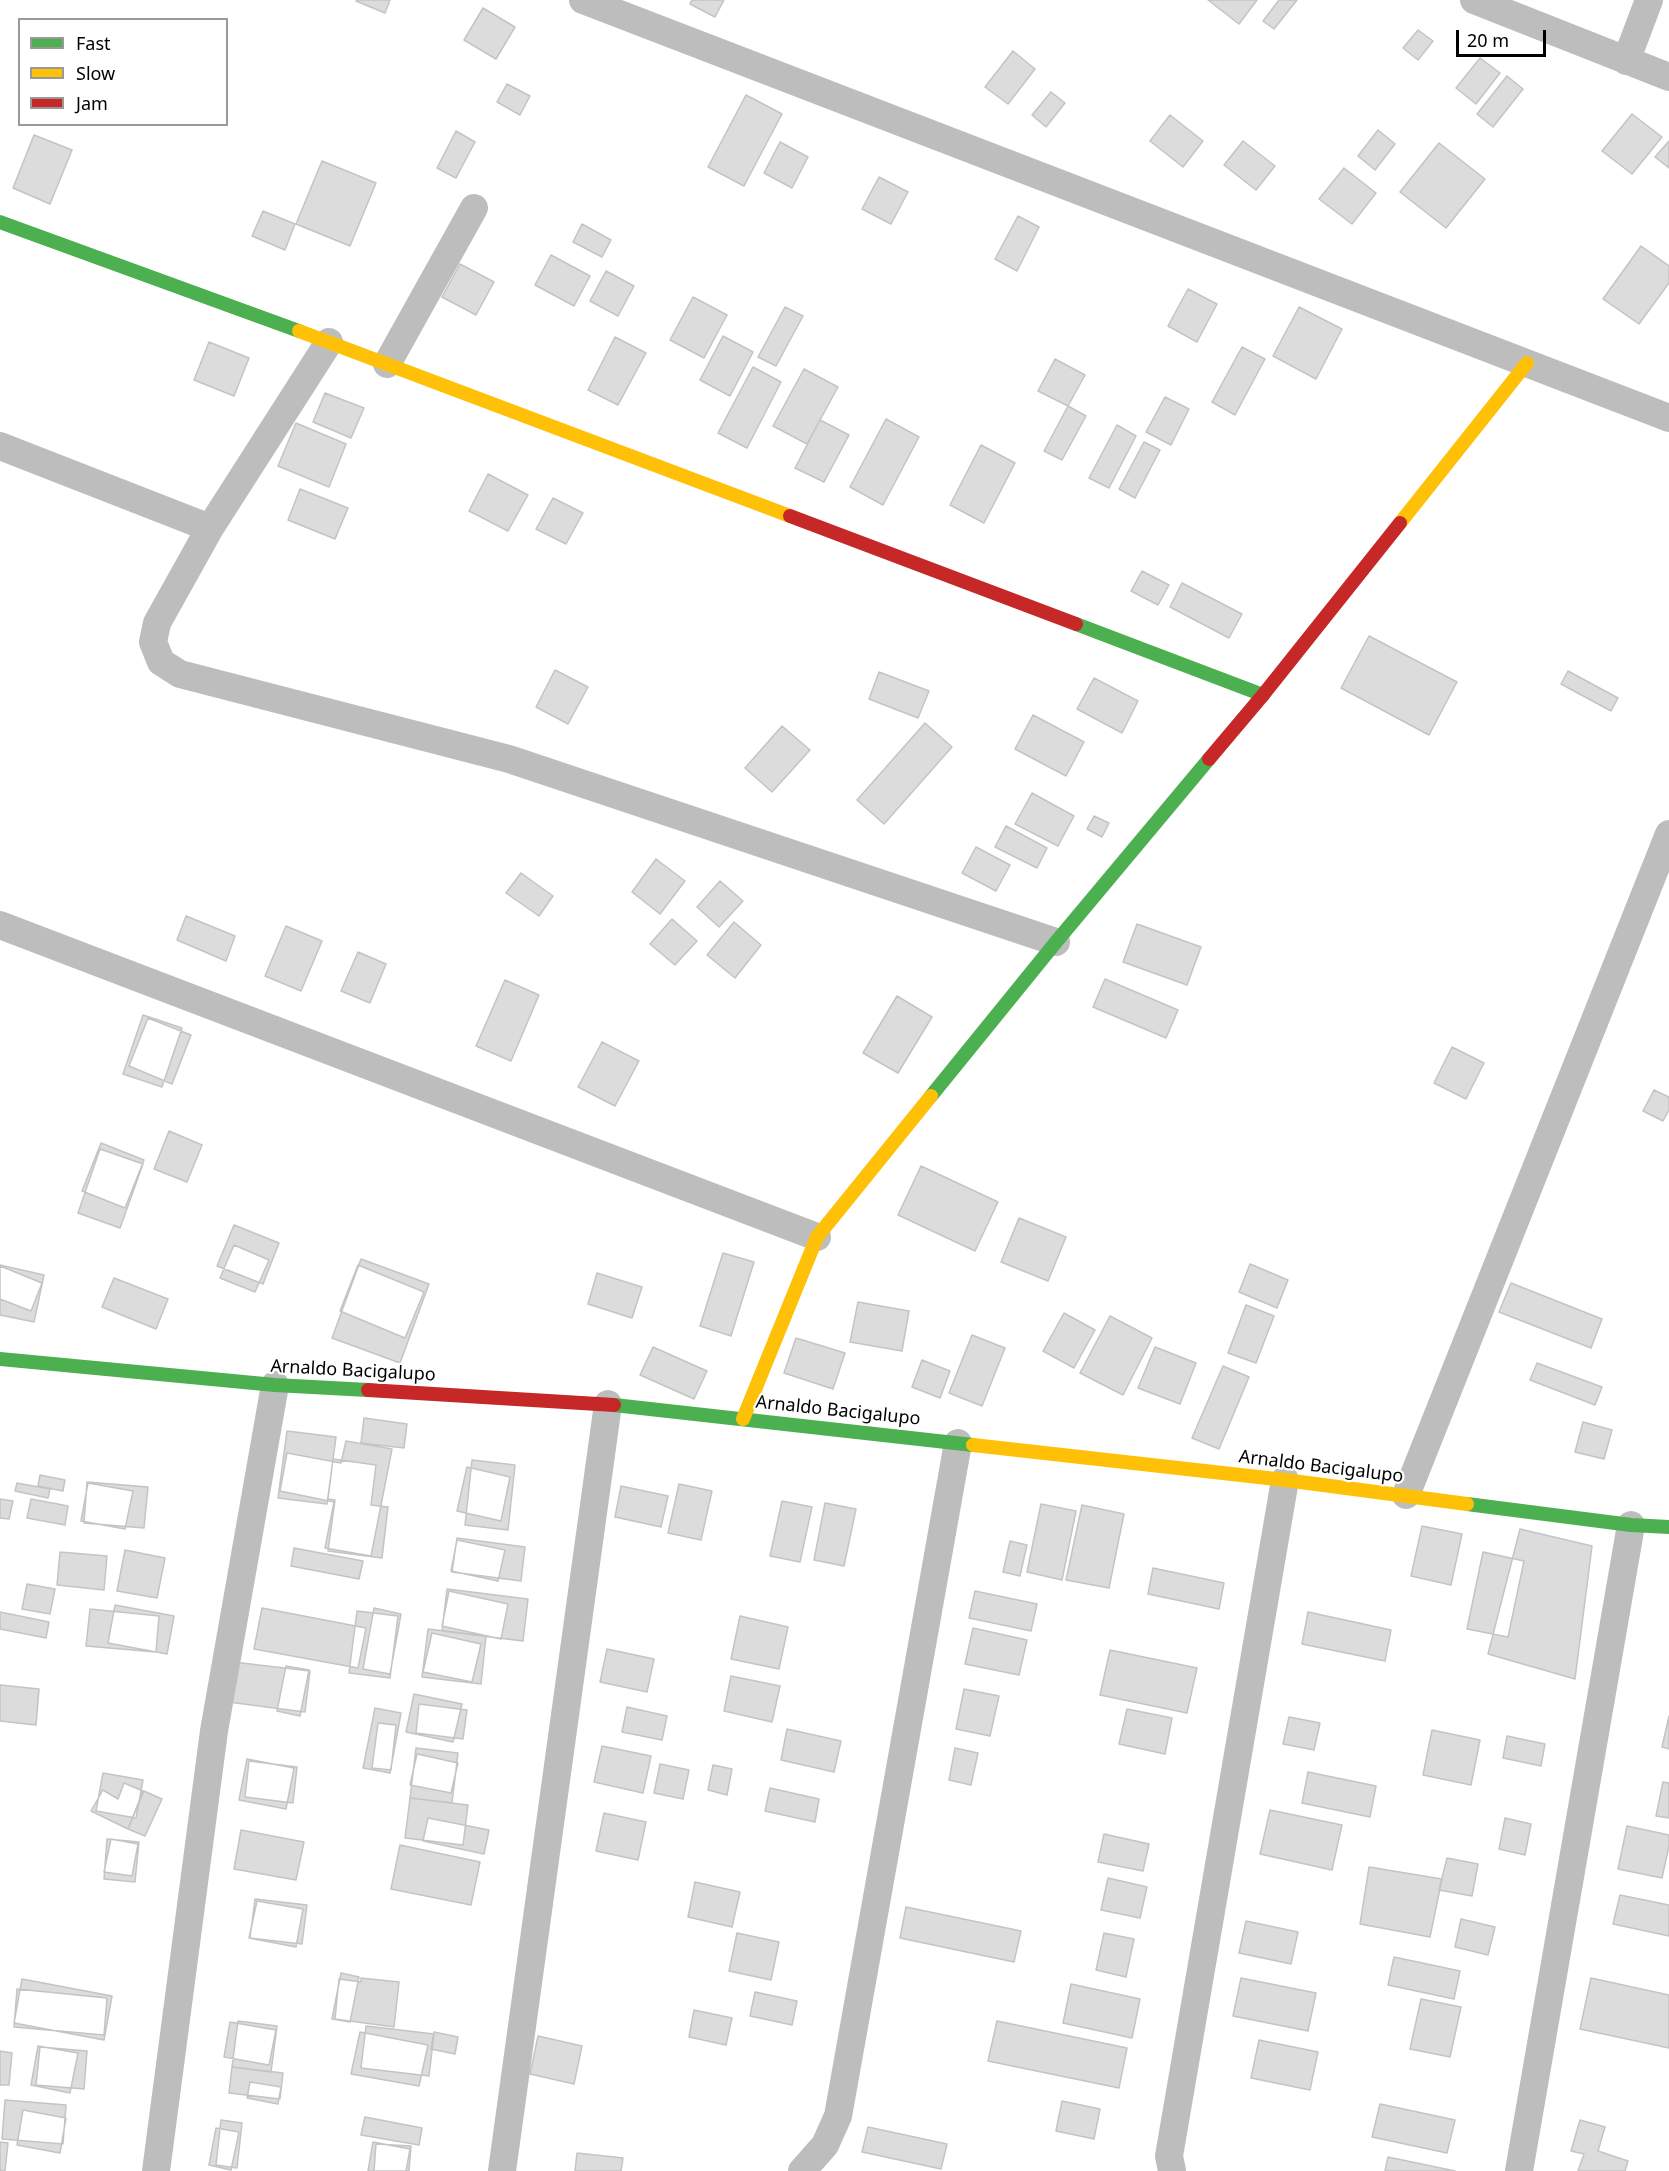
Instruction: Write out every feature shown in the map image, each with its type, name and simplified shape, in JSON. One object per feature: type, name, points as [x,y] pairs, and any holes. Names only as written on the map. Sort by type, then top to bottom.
[{"type":"street","points":[[583,0],[1669,418]]},
{"type":"street","points":[[1474,0],[1669,77]]},
{"type":"street","points":[[1626,61],[1649,0]]},
{"type":"street","points":[[387,364],[474,208]]},
{"type":"street","points":[[0,222],[329,342],[1263,695]]},
{"type":"street","points":[[329,342],[210,528],[157,623],[153,642],[161,662],[180,674],[509,759],[1056,942]]},
{"type":"street","points":[[743,1419],[817,1236],[1056,942],[1263,695],[1527,363]]},
{"type":"street","points":[[1,449],[210,528]]},
{"type":"street","points":[[1406,1495],[1669,834]]},
{"type":"street","points":[[0,925],[817,1236]]},
{"type":"street","name":"Arnaldo Bacigalupo","points":[[0,1359],[275,1385],[608,1404],[1285,1480],[1630,1525],[1669,1527]]},
{"type":"street","points":[[156,2171],[214,1731],[275,1385]]},
{"type":"street","points":[[502,2171],[608,1404]]},
{"type":"street","points":[[802,2171],[825,2145],[838,2116],[958,1443]]},
{"type":"street","points":[[1172,2171],[1169,2156],[1285,1480]]},
{"type":"street","points":[[1519,2171],[1630,1525]]},
{"type":"building","points":[[357,0],[390,0],[385,13]]},
{"type":"building","points":[[692,0],[724,0],[715,17],[690,4]]},
{"type":"building","points":[[1208,0],[1257,0],[1239,24]]},
{"type":"building","points":[[1279,0],[1297,0],[1274,29],[1263,21]]},
{"type":"building","points":[[483,8],[515,27],[496,59],[464,40]]},
{"type":"building","points":[[1418,30],[1433,41],[1418,60],[1403,48]]},
{"type":"building","points":[[1013,51],[1035,69],[1008,104],[985,87]]},
{"type":"building","points":[[1480,58],[1500,73],[1476,104],[1456,88]]},
{"type":"building","points":[[1507,76],[1523,89],[1493,127],[1477,114]]},
{"type":"building","points":[[507,84],[530,96],[520,115],[497,102]]},
{"type":"building","points":[[1051,92],[1065,103],[1046,127],[1032,115]]},
{"type":"building","points":[[746,95],[782,114],[744,186],[708,167]]},
{"type":"building","points":[[1632,114],[1662,137],[1632,174],[1602,151]]},
{"type":"building","points":[[1170,115],[1203,141],[1183,167],[1150,141]]},
{"type":"building","points":[[1378,130],[1395,144],[1375,170],[1358,156]]},
{"type":"building","points":[[456,131],[475,142],[456,178],[437,168]]},
{"type":"building","points":[[34,135],[72,150],[50,204],[13,188]]},
{"type":"building","points":[[1243,141],[1275,166],[1256,190],[1224,165]]},
{"type":"building","points":[[1669,141],[1669,168],[1655,157]]},
{"type":"building","points":[[780,142],[808,157],[792,188],[764,173]]},
{"type":"building","points":[[1439,143],[1485,179],[1446,228],[1400,192]]},
{"type":"building","points":[[322,161],[376,183],[350,246],[296,224]]},
{"type":"building","points":[[1344,168],[1376,193],[1352,224],[1319,199]]},
{"type":"building","points":[[879,177],[908,192],[891,224],[862,209]]},
{"type":"building","points":[[263,211],[295,224],[285,250],[252,236]]},
{"type":"building","points":[[1018,216],[1039,227],[1017,271],[995,259]]},
{"type":"building","points":[[582,224],[611,240],[602,257],[573,242]]},
{"type":"building","points":[[1641,246],[1669,266],[1669,283],[1639,324],[1603,299]]},
{"type":"building","points":[[551,255],[590,276],[574,306],[535,285]]},
{"type":"building","points":[[460,264],[494,282],[476,315],[442,297]]},
{"type":"building","points":[[606,271],[634,286],[618,316],[590,301]]},
{"type":"building","points":[[1188,289],[1217,304],[1197,342],[1168,326]]},
{"type":"building","points":[[693,297],[727,315],[704,358],[670,340]]},
{"type":"building","points":[[785,307],[803,316],[776,366],[758,357]]},
{"type":"building","points":[[1299,307],[1342,329],[1316,379],[1273,356]]},
{"type":"building","points":[[723,336],[753,352],[730,396],[700,380]]},
{"type":"building","points":[[615,337],[646,353],[618,405],[588,390]]},
{"type":"building","points":[[209,342],[249,358],[234,396],[194,380]]},
{"type":"building","points":[[1242,347],[1265,359],[1235,415],[1212,402]]},
{"type":"building","points":[[1055,359],[1085,375],[1068,406],[1038,391]]},
{"type":"building","points":[[753,367],[781,382],[747,448],[718,433]]},
{"type":"building","points":[[804,369],[838,387],[807,444],[773,426]]},
{"type":"building","points":[[325,393],[364,408],[351,438],[313,422]]},
{"type":"building","points":[[1165,397],[1189,409],[1171,445],[1146,432]]},
{"type":"building","points":[[1068,406],[1086,416],[1062,460],[1044,451]]},
{"type":"building","points":[[886,419],[919,437],[883,505],[850,487]]},
{"type":"building","points":[[820,420],[849,435],[824,482],[795,468]]},
{"type":"building","points":[[296,423],[346,444],[329,487],[278,466]]},
{"type":"building","points":[[1117,425],[1136,436],[1109,488],[1089,478]]},
{"type":"building","points":[[1144,442],[1160,450],[1135,498],[1119,489]]},
{"type":"building","points":[[981,445],[1015,463],[984,523],[950,505]]},
{"type":"building","points":[[488,474],[528,495],[508,531],[469,511]]},
{"type":"building","points":[[300,489],[348,508],[335,539],[288,520]]},
{"type":"building","points":[[553,498],[583,513],[566,544],[536,529]]},
{"type":"building","points":[[1142,571],[1169,585],[1158,605],[1131,591]]},
{"type":"building","points":[[1182,583],[1242,614],[1229,638],[1170,607]]},
{"type":"building","points":[[1369,636],[1457,682],[1429,735],[1341,688]]},
{"type":"building","points":[[555,670],[588,687],[568,724],[536,707]]},
{"type":"building","points":[[1568,671],[1618,698],[1611,711],[1561,684]]},
{"type":"building","points":[[879,672],[929,691],[918,718],[869,699]]},
{"type":"building","points":[[1094,678],[1138,701],[1122,733],[1077,709]]},
{"type":"building","points":[[1033,715],[1084,742],[1066,776],[1015,749]]},
{"type":"building","points":[[925,723],[952,747],[884,824],[857,800]]},
{"type":"building","points":[[782,726],[810,750],[772,792],[745,768]]},
{"type":"building","points":[[1032,793],[1074,816],[1058,846],[1015,824]]},
{"type":"building","points":[[1094,816],[1109,823],[1102,837],[1087,829]]},
{"type":"building","points":[[1006,826],[1047,848],[1037,868],[995,847]]},
{"type":"building","points":[[976,847],[1010,865],[996,891],[962,873]]},
{"type":"building","points":[[656,859],[685,881],[660,914],[632,892]]},
{"type":"building","points":[[521,873],[553,896],[539,916],[506,893]]},
{"type":"building","points":[[720,881],[743,901],[719,927],[697,907]]},
{"type":"building","points":[[186,916],[235,936],[226,961],[177,940]]},
{"type":"building","points":[[672,919],[697,941],[675,965],[650,944]]},
{"type":"building","points":[[734,922],[761,945],[735,978],[707,955]]},
{"type":"building","points":[[1137,924],[1201,947],[1187,985],[1123,962]]},
{"type":"building","points":[[286,926],[322,941],[301,991],[265,976]]},
{"type":"building","points":[[358,952],[386,964],[370,1003],[341,991]]},
{"type":"building","points":[[1105,979],[1178,1010],[1166,1038],[1093,1007]]},
{"type":"building","points":[[505,980],[539,995],[511,1061],[476,1046]]},
{"type":"building","points":[[897,996],[932,1017],[898,1073],[863,1053]]},
{"type":"building","points":[[143,1015],[182,1028],[162,1087],[123,1074]]},
{"type":"building","points":[[148,1018],[191,1035],[172,1084],[129,1066]]},
{"type":"building","points":[[602,1042],[639,1061],[615,1106],[578,1087]]},
{"type":"building","points":[[1452,1047],[1484,1063],[1466,1099],[1434,1083]]},
{"type":"building","points":[[1654,1090],[1669,1097],[1669,1110],[1663,1121],[1643,1111]]},
{"type":"building","points":[[169,1131],[202,1145],[187,1182],[154,1169]]},
{"type":"building","points":[[101,1143],[144,1160],[125,1208],[82,1191]]},
{"type":"building","points":[[100,1149],[143,1164],[120,1228],[78,1213]]},
{"type":"building","points":[[921,1166],[998,1202],[975,1251],[898,1215]]},
{"type":"building","points":[[1019,1218],[1066,1237],[1048,1281],[1001,1262]]},
{"type":"building","points":[[234,1225],[279,1243],[263,1284],[217,1266]]},
{"type":"building","points":[[234,1245],[269,1260],[255,1292],[220,1278]]},
{"type":"building","points":[[723,1253],[754,1262],[731,1336],[700,1326]]},
{"type":"building","points":[[361,1259],[429,1284],[400,1363],[332,1338]]},
{"type":"building","points":[[1250,1264],[1288,1280],[1277,1308],[1239,1292]]},
{"type":"building","points":[[0,1265],[44,1275],[34,1322],[0,1315]]},
{"type":"building","points":[[358,1265],[424,1292],[405,1338],[340,1311]]},
{"type":"building","points":[[0,1266],[42,1283],[31,1311],[0,1299]]},
{"type":"building","points":[[597,1273],[642,1287],[632,1318],[588,1304]]},
{"type":"building","points":[[114,1278],[168,1299],[156,1329],[102,1307]]},
{"type":"building","points":[[1511,1283],[1602,1319],[1591,1348],[1499,1312]]},
{"type":"building","points":[[858,1302],[909,1311],[902,1351],[850,1342]]},
{"type":"building","points":[[1246,1305],[1274,1316],[1256,1363],[1228,1353]]},
{"type":"building","points":[[1064,1313],[1095,1330],[1074,1368],[1043,1351]]},
{"type":"building","points":[[1110,1316],[1152,1338],[1123,1395],[1080,1373]]},
{"type":"building","points":[[972,1335],[1005,1348],[982,1406],[949,1393]]},
{"type":"building","points":[[796,1338],[845,1353],[833,1389],[784,1373]]},
{"type":"building","points":[[653,1347],[707,1371],[694,1399],[640,1375]]},
{"type":"building","points":[[1155,1347],[1196,1363],[1180,1404],[1138,1388]]},
{"type":"building","points":[[922,1360],[950,1371],[940,1398],[912,1387]]},
{"type":"building","points":[[1537,1363],[1602,1387],[1595,1405],[1530,1380]]},
{"type":"building","points":[[1223,1366],[1249,1377],[1219,1449],[1192,1438]]},
{"type":"building","points":[[364,1418],[407,1424],[404,1448],[361,1443]]},
{"type":"building","points":[[1583,1422],[1612,1430],[1604,1459],[1575,1452]]},
{"type":"building","points":[[287,1431],[336,1437],[327,1504],[278,1498]]},
{"type":"building","points":[[346,1441],[392,1449],[371,1556],[325,1548],[334,1502],[280,1491],[287,1453],[341,1463]]},
{"type":"building","points":[[333,1459],[376,1465],[371,1505],[388,1507],[382,1558],[328,1551],[335,1500],[328,1499]]},
{"type":"building","points":[[472,1460],[515,1465],[508,1530],[465,1525]]},
{"type":"building","points":[[467,1467],[510,1477],[501,1521],[457,1511]]},
{"type":"building","points":[[40,1475],[65,1480],[63,1491],[38,1486]]},
{"type":"building","points":[[87,1482],[148,1487],[144,1528],[84,1523]]},
{"type":"building","points":[[17,1483],[50,1489],[48,1498],[15,1491]]},
{"type":"building","points":[[88,1483],[133,1491],[125,1529],[81,1521]]},
{"type":"building","points":[[679,1484],[712,1491],[701,1540],[668,1533]]},
{"type":"building","points":[[621,1486],[668,1496],[661,1527],[615,1517]]},
{"type":"building","points":[[0,1499],[13,1501],[9,1519],[0,1518]]},
{"type":"building","points":[[31,1499],[68,1506],[65,1525],[27,1518]]},
{"type":"building","points":[[782,1501],[812,1507],[800,1562],[770,1556]]},
{"type":"building","points":[[825,1503],[856,1509],[844,1566],[814,1560]]},
{"type":"building","points":[[1041,1504],[1076,1511],[1062,1580],[1027,1572]]},
{"type":"building","points":[[1082,1505],[1124,1514],[1109,1588],[1066,1580]]},
{"type":"building","points":[[1422,1526],[1462,1534],[1451,1585],[1411,1576]]},
{"type":"building","points":[[1520,1529],[1592,1546],[1575,1679],[1488,1654]]},
{"type":"building","points":[[457,1538],[525,1547],[521,1581],[452,1572]]},
{"type":"building","points":[[457,1540],[505,1550],[498,1581],[451,1571]]},
{"type":"building","points":[[1010,1541],[1027,1545],[1020,1576],[1003,1572]]},
{"type":"building","points":[[294,1548],[363,1561],[359,1579],[291,1566]]},
{"type":"building","points":[[125,1550],[165,1558],[157,1598],[117,1591]]},
{"type":"building","points":[[60,1552],[107,1556],[104,1590],[57,1585]]},
{"type":"building","points":[[1483,1552],[1524,1561],[1508,1637],[1467,1629]]},
{"type":"building","points":[[1153,1568],[1224,1583],[1219,1609],[1148,1594]]},
{"type":"building","points":[[27,1584],[55,1589],[50,1614],[22,1609]]},
{"type":"building","points":[[447,1589],[528,1599],[523,1641],[442,1631]]},
{"type":"building","points":[[449,1591],[508,1604],[501,1639],[442,1626]]},
{"type":"building","points":[[975,1591],[1037,1604],[1031,1631],[969,1618]]},
{"type":"building","points":[[115,1605],[174,1616],[167,1654],[108,1643]]},
{"type":"building","points":[[262,1608],[366,1628],[358,1668],[254,1649]]},
{"type":"building","points":[[374,1608],[401,1614],[390,1674],[363,1669]]},
{"type":"building","points":[[90,1609],[159,1616],[156,1652],[86,1646]]},
{"type":"building","points":[[357,1611],[398,1616],[390,1678],[349,1673]]},
{"type":"building","points":[[0,1612],[49,1622],[46,1638],[0,1629]]},
{"type":"building","points":[[1308,1612],[1391,1630],[1385,1661],[1302,1644]]},
{"type":"building","points":[[740,1616],[788,1627],[779,1669],[731,1659]]},
{"type":"building","points":[[973,1628],[1027,1640],[1019,1675],[965,1664]]},
{"type":"building","points":[[428,1629],[486,1636],[481,1684],[422,1677]]},
{"type":"building","points":[[432,1633],[481,1644],[472,1682],[423,1672]]},
{"type":"building","points":[[607,1649],[654,1659],[647,1692],[600,1682]]},
{"type":"building","points":[[1110,1650],[1197,1668],[1187,1713],[1100,1695]]},
{"type":"building","points":[[233,1662],[310,1671],[305,1712],[228,1702]]},
{"type":"building","points":[[286,1666],[309,1670],[300,1716],[277,1711]]},
{"type":"building","points":[[731,1676],[780,1686],[772,1722],[724,1711]]},
{"type":"building","points":[[0,1685],[39,1689],[36,1725],[0,1721]]},
{"type":"building","points":[[964,1689],[999,1696],[990,1736],[956,1729]]},
{"type":"building","points":[[414,1694],[462,1704],[453,1742],[406,1732]]},
{"type":"building","points":[[419,1704],[467,1710],[463,1739],[416,1733]]},
{"type":"building","points":[[627,1707],[667,1716],[662,1740],[622,1732]]},
{"type":"building","points":[[375,1708],[401,1713],[390,1773],[363,1768]]},
{"type":"building","points":[[1127,1709],[1172,1718],[1165,1754],[1119,1744]]},
{"type":"building","points":[[1669,1716],[1669,1749],[1662,1747]]},
{"type":"building","points":[[1289,1717],[1320,1723],[1314,1750],[1283,1744]]},
{"type":"building","points":[[378,1723],[396,1725],[391,1770],[372,1768]]},
{"type":"building","points":[[787,1729],[841,1741],[834,1772],[781,1760]]},
{"type":"building","points":[[1432,1730],[1480,1740],[1471,1785],[1423,1775]]},
{"type":"building","points":[[1507,1736],[1545,1744],[1541,1766],[1503,1758]]},
{"type":"building","points":[[602,1746],[651,1756],[643,1793],[594,1782]]},
{"type":"building","points":[[416,1748],[458,1753],[452,1803],[410,1798]]},
{"type":"building","points":[[955,1748],[978,1753],[971,1785],[949,1780]]},
{"type":"building","points":[[417,1754],[458,1763],[451,1793],[410,1785]]},
{"type":"building","points":[[247,1759],[294,1768],[286,1809],[239,1800]]},
{"type":"building","points":[[249,1761],[297,1767],[293,1803],[245,1797]]},
{"type":"building","points":[[660,1764],[689,1770],[683,1799],[654,1793]]},
{"type":"building","points":[[713,1765],[732,1769],[727,1795],[708,1790]]},
{"type":"building","points":[[1308,1772],[1376,1786],[1370,1817],[1302,1803]]},
{"type":"building","points":[[103,1773],[143,1780],[136,1818],[96,1811]]},
{"type":"building","points":[[1663,1782],[1669,1783],[1669,1818],[1656,1816]]},
{"type":"building","points":[[124,1783],[143,1791],[128,1829],[91,1811],[103,1790],[118,1799]]},
{"type":"building","points":[[770,1788],[819,1799],[815,1822],[765,1811]]},
{"type":"building","points":[[144,1791],[162,1799],[145,1836],[128,1829]]},
{"type":"building","points":[[410,1798],[468,1805],[463,1845],[405,1838]]},
{"type":"building","points":[[1270,1810],[1342,1825],[1332,1870],[1260,1854]]},
{"type":"building","points":[[604,1813],[646,1822],[638,1860],[596,1851]]},
{"type":"building","points":[[428,1818],[489,1830],[484,1854],[423,1841]]},
{"type":"building","points":[[1505,1818],[1531,1824],[1525,1855],[1499,1849]]},
{"type":"building","points":[[1627,1826],[1669,1835],[1662,1878],[1618,1869]]},
{"type":"building","points":[[241,1830],[304,1842],[296,1880],[234,1869]]},
{"type":"building","points":[[1104,1834],[1149,1844],[1143,1871],[1098,1862]]},
{"type":"building","points":[[107,1839],[139,1842],[135,1882],[104,1879]]},
{"type":"building","points":[[111,1839],[138,1844],[132,1876],[104,1872]]},
{"type":"building","points":[[400,1845],[480,1862],[471,1905],[391,1889]]},
{"type":"building","points":[[1447,1858],[1478,1864],[1472,1896],[1439,1890]]},
{"type":"building","points":[[1369,1867],[1442,1879],[1430,1937],[1360,1924]]},
{"type":"building","points":[[1108,1878],[1147,1887],[1140,1918],[1101,1910]]},
{"type":"building","points":[[695,1882],[740,1892],[732,1927],[688,1917]]},
{"type":"building","points":[[1620,1895],[1669,1905],[1669,1936],[1613,1924]]},
{"type":"building","points":[[255,1899],[307,1905],[302,1944],[250,1938]]},
{"type":"building","points":[[257,1901],[303,1909],[296,1947],[249,1938]]},
{"type":"building","points":[[906,1907],[1021,1931],[1014,1962],[900,1938]]},
{"type":"building","points":[[1461,1919],[1495,1927],[1488,1955],[1455,1947]]},
{"type":"building","points":[[1246,1921],[1298,1932],[1291,1964],[1239,1953]]},
{"type":"building","points":[[737,1933],[779,1942],[771,1980],[729,1971]]},
{"type":"building","points":[[1104,1933],[1134,1939],[1126,1977],[1096,1970]]},
{"type":"building","points":[[1394,1957],[1460,1971],[1454,1999],[1388,1985]]},
{"type":"building","points":[[341,1973],[359,1977],[350,2022],[332,2019]]},
{"type":"building","points":[[361,1978],[399,1982],[394,2027],[335,2019],[339,1979],[361,1982]]},
{"type":"building","points":[[1241,1978],[1316,1993],[1308,2031],[1233,2016]]},
{"type":"building","points":[[1591,1978],[1669,1995],[1669,2048],[1580,2029]]},
{"type":"building","points":[[22,1979],[112,1996],[104,2040],[14,2023]]},
{"type":"building","points":[[1071,1984],[1140,1999],[1132,2038],[1063,2023]]},
{"type":"building","points":[[17,1989],[107,1998],[104,2035],[14,2027]]},
{"type":"building","points":[[755,1992],[797,2001],[792,2025],[750,2016]]},
{"type":"building","points":[[1421,1999],[1461,2007],[1450,2057],[1410,2049]]},
{"type":"building","points":[[694,2010],[732,2018],[726,2045],[689,2037]]},
{"type":"building","points":[[238,2021],[277,2026],[271,2072],[232,2067]]},
{"type":"building","points":[[997,2021],[1127,2048],[1119,2088],[988,2061]]},
{"type":"building","points":[[230,2022],[276,2030],[269,2065],[224,2057]]},
{"type":"building","points":[[366,2026],[434,2034],[429,2076],[361,2068]]},
{"type":"building","points":[[360,2032],[428,2045],[419,2086],[351,2074]]},
{"type":"building","points":[[434,2032],[458,2037],[455,2054],[431,2049]]},
{"type":"building","points":[[538,2036],[582,2046],[574,2084],[530,2074]]},
{"type":"building","points":[[1259,2040],[1318,2052],[1310,2090],[1251,2078]]},
{"type":"building","points":[[38,2046],[78,2053],[70,2093],[31,2085]]},
{"type":"building","points":[[40,2047],[87,2051],[84,2089],[36,2085]]},
{"type":"building","points":[[0,2051],[12,2053],[9,2085],[0,2085]]},
{"type":"building","points":[[232,2067],[283,2073],[280,2099],[229,2093]]},
{"type":"building","points":[[250,2082],[281,2087],[278,2104],[247,2098]]},
{"type":"building","points":[[5,2100],[66,2105],[63,2144],[2,2139]]},
{"type":"building","points":[[1062,2101],[1100,2109],[1094,2139],[1056,2131]]},
{"type":"building","points":[[1380,2104],[1455,2120],[1447,2153],[1372,2137]]},
{"type":"building","points":[[23,2110],[66,2118],[60,2153],[17,2145]]},
{"type":"building","points":[[365,2117],[422,2128],[419,2145],[361,2135]]},
{"type":"building","points":[[221,2120],[242,2123],[237,2168],[216,2165]]},
{"type":"building","points":[[1580,2120],[1605,2127],[1598,2151],[1628,2161],[1625,2171],[1578,2171],[1584,2154],[1571,2151]]},
{"type":"building","points":[[868,2127],[947,2144],[941,2169],[862,2152]]},
{"type":"building","points":[[216,2128],[239,2132],[231,2170],[209,2165]]},
{"type":"building","points":[[0,2142],[8,2143],[5,2171],[0,2171]]},
{"type":"building","points":[[373,2142],[410,2149],[406,2171],[368,2171]]},
{"type":"building","points":[[376,2144],[411,2146],[409,2171],[374,2171]]},
{"type":"building","points":[[577,2153],[623,2158],[621,2171],[575,2171]]},
{"type":"building","points":[[1388,2157],[1455,2171],[1385,2171]]},
{"type":"traffic: fast","points":[[0,222],[299,331]]},
{"type":"traffic: fast","points":[[1076,624],[1263,695]]},
{"type":"traffic: fast","points":[[931,1096],[1209,759]]},
{"type":"traffic: fast","points":[[0,1359],[275,1385],[368,1390]]},
{"type":"traffic: fast","points":[[614,1405],[973,1445]]},
{"type":"traffic: fast","points":[[1467,1504],[1631,1525],[1669,1527]]},
{"type":"traffic: slow","points":[[299,331],[790,516]]},
{"type":"traffic: slow","points":[[1400,523],[1527,363]]},
{"type":"traffic: slow","points":[[743,1419],[817,1237],[931,1096]]},
{"type":"traffic: slow","points":[[973,1445],[1285,1480],[1467,1504]]},
{"type":"traffic: jam","points":[[790,516],[1076,624]]},
{"type":"traffic: jam","points":[[1209,759],[1400,523]]},
{"type":"traffic: jam","points":[[368,1390],[614,1405]]}]
